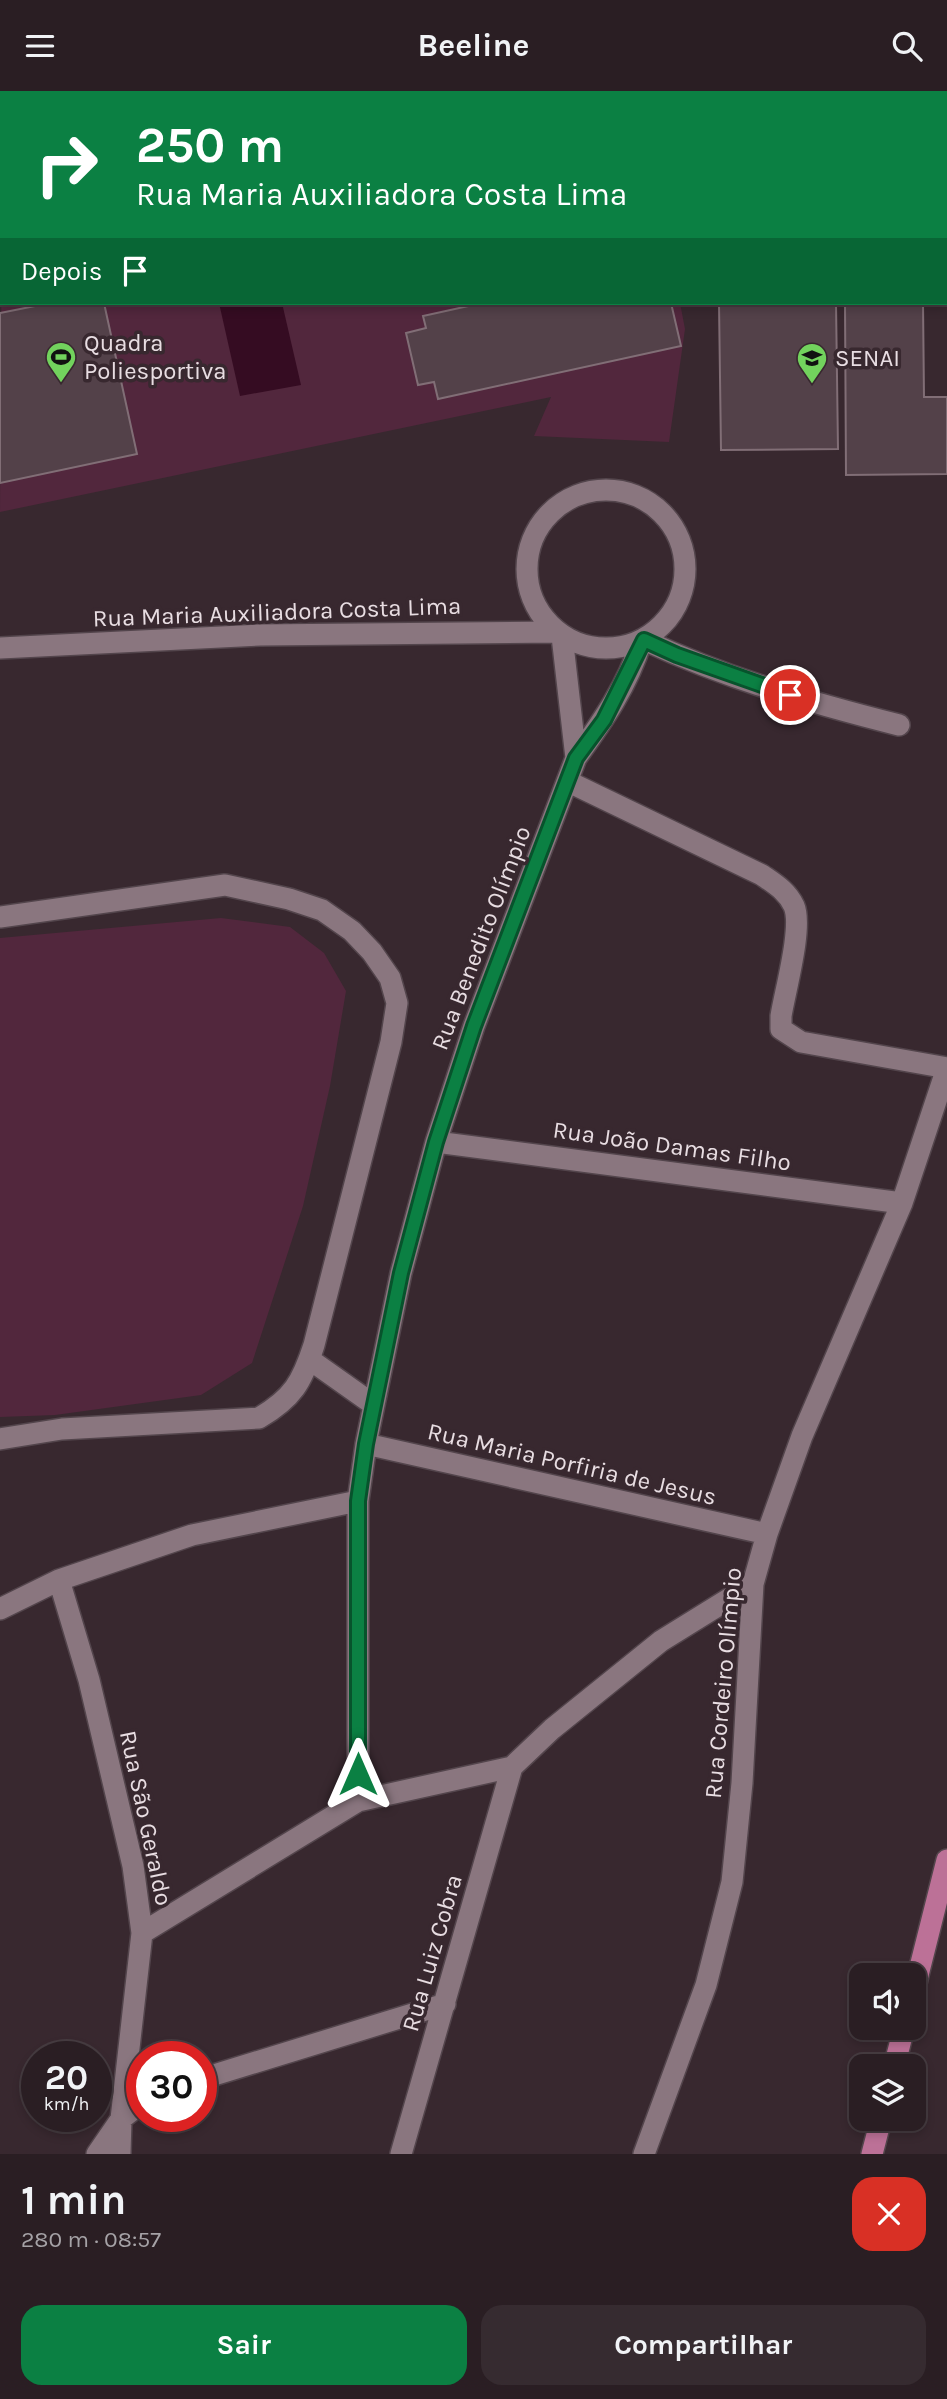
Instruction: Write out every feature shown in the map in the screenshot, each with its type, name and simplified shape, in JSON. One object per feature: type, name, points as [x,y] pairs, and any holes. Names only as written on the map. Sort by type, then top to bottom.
[{"type":"main road","points":[[921,1963],[947,1860]]},
{"type":"main road","points":[[872,2154],[878,2131]]},
{"type":"street","points":[[612,490],[637,496],[659,510],[675,530],[684,554],[685,579],[678,603],[664,624],[643,641],[611,649],[585,646],[559,634],[539,613],[528,590],[526,565],[531,540],[544,518],[564,501],[587,492],[612,490]]},
{"type":"street","name":"Rua Benedito Olímpio","points":[[559,634],[576,758]]},
{"type":"street","name":"Rua Maria Auxiliadora Costa Lima","points":[[0,648],[260,635],[559,634]]},
{"type":"street","points":[[643,641],[814,704],[899,725]]},
{"type":"street","name":"Rua Benedito Olímpio","points":[[358,1801],[358,1501],[366,1444],[401,1273],[436,1142],[474,1026],[576,758],[604,720],[636,661],[643,641]]},
{"type":"street","points":[[569,782],[762,876],[783,889],[795,907],[796,924],[781,1016],[781,1029],[791,1037],[801,1042],[947,1068]]},
{"type":"street","points":[[0,917],[225,885],[322,910],[352,931],[372,952],[390,978],[397,1003],[391,1042],[309,1359],[303,1377],[284,1403],[259,1417],[62,1429],[0,1439]]},
{"type":"street","name":"Rua Cordeiro Olímpio","points":[[645,2154],[706,1985],[732,1882],[742,1783],[752,1584],[802,1436],[902,1203],[947,1068]]},
{"type":"street","name":"Rua João Damas Filho","points":[[436,1142],[902,1203]]},
{"type":"street","points":[[309,1359],[374,1405]]},
{"type":"street","name":"Rua Maria Porfiria de Jesus","points":[[366,1444],[767,1534]]},
{"type":"street","points":[[0,1609],[60,1580],[191,1535],[358,1501]]},
{"type":"street","name":"Rua São Geraldo","points":[[60,1580],[89,1679],[127,1840],[142,1933],[121,2119],[120,2154]]},
{"type":"street","points":[[142,1933],[358,1801],[512,1767],[552,1729],[661,1641],[752,1584]]},
{"type":"street","name":"Rua Luiz Cobra","points":[[401,2154],[512,1767]]},
{"type":"street","points":[[217,2074],[445,2004]]},
{"type":"street","points":[[97,2154],[126,2115]]},
{"type":"shaded area","points":[[1,305],[680,305],[685,329],[669,442],[534,436],[551,397],[0,512]]},
{"type":"shaded area","points":[[219,305],[282,305],[301,385],[240,396]]},
{"type":"shaded area","points":[[221,918],[290,927],[324,953],[346,991],[330,1086],[303,1206],[252,1363],[201,1395],[55,1415],[0,1417],[0,938]]},
{"type":"building","name":"Quadra Poliesportiva","points":[[40,305],[104,305],[137,454],[0,483],[0,313]]},
{"type":"building","points":[[473,305],[671,305],[681,346],[438,399],[434,382],[418,385],[406,333],[426,328],[423,316]]},
{"type":"building","points":[[719,305],[836,305],[838,449],[721,450]]},
{"type":"building","points":[[845,305],[923,305],[924,397],[947,397],[947,474],[846,475]]},
{"type":"place","name":"Quadra Poliesportiva","points":[[61,384]]},
{"type":"place","name":"SENAI","points":[[812,385]]},
{"type":"route","points":[[358,1774],[358,1501],[366,1444],[401,1273],[436,1142],[474,1026],[576,758],[604,720],[636,661],[644,640],[677,655],[790,695]]}]
